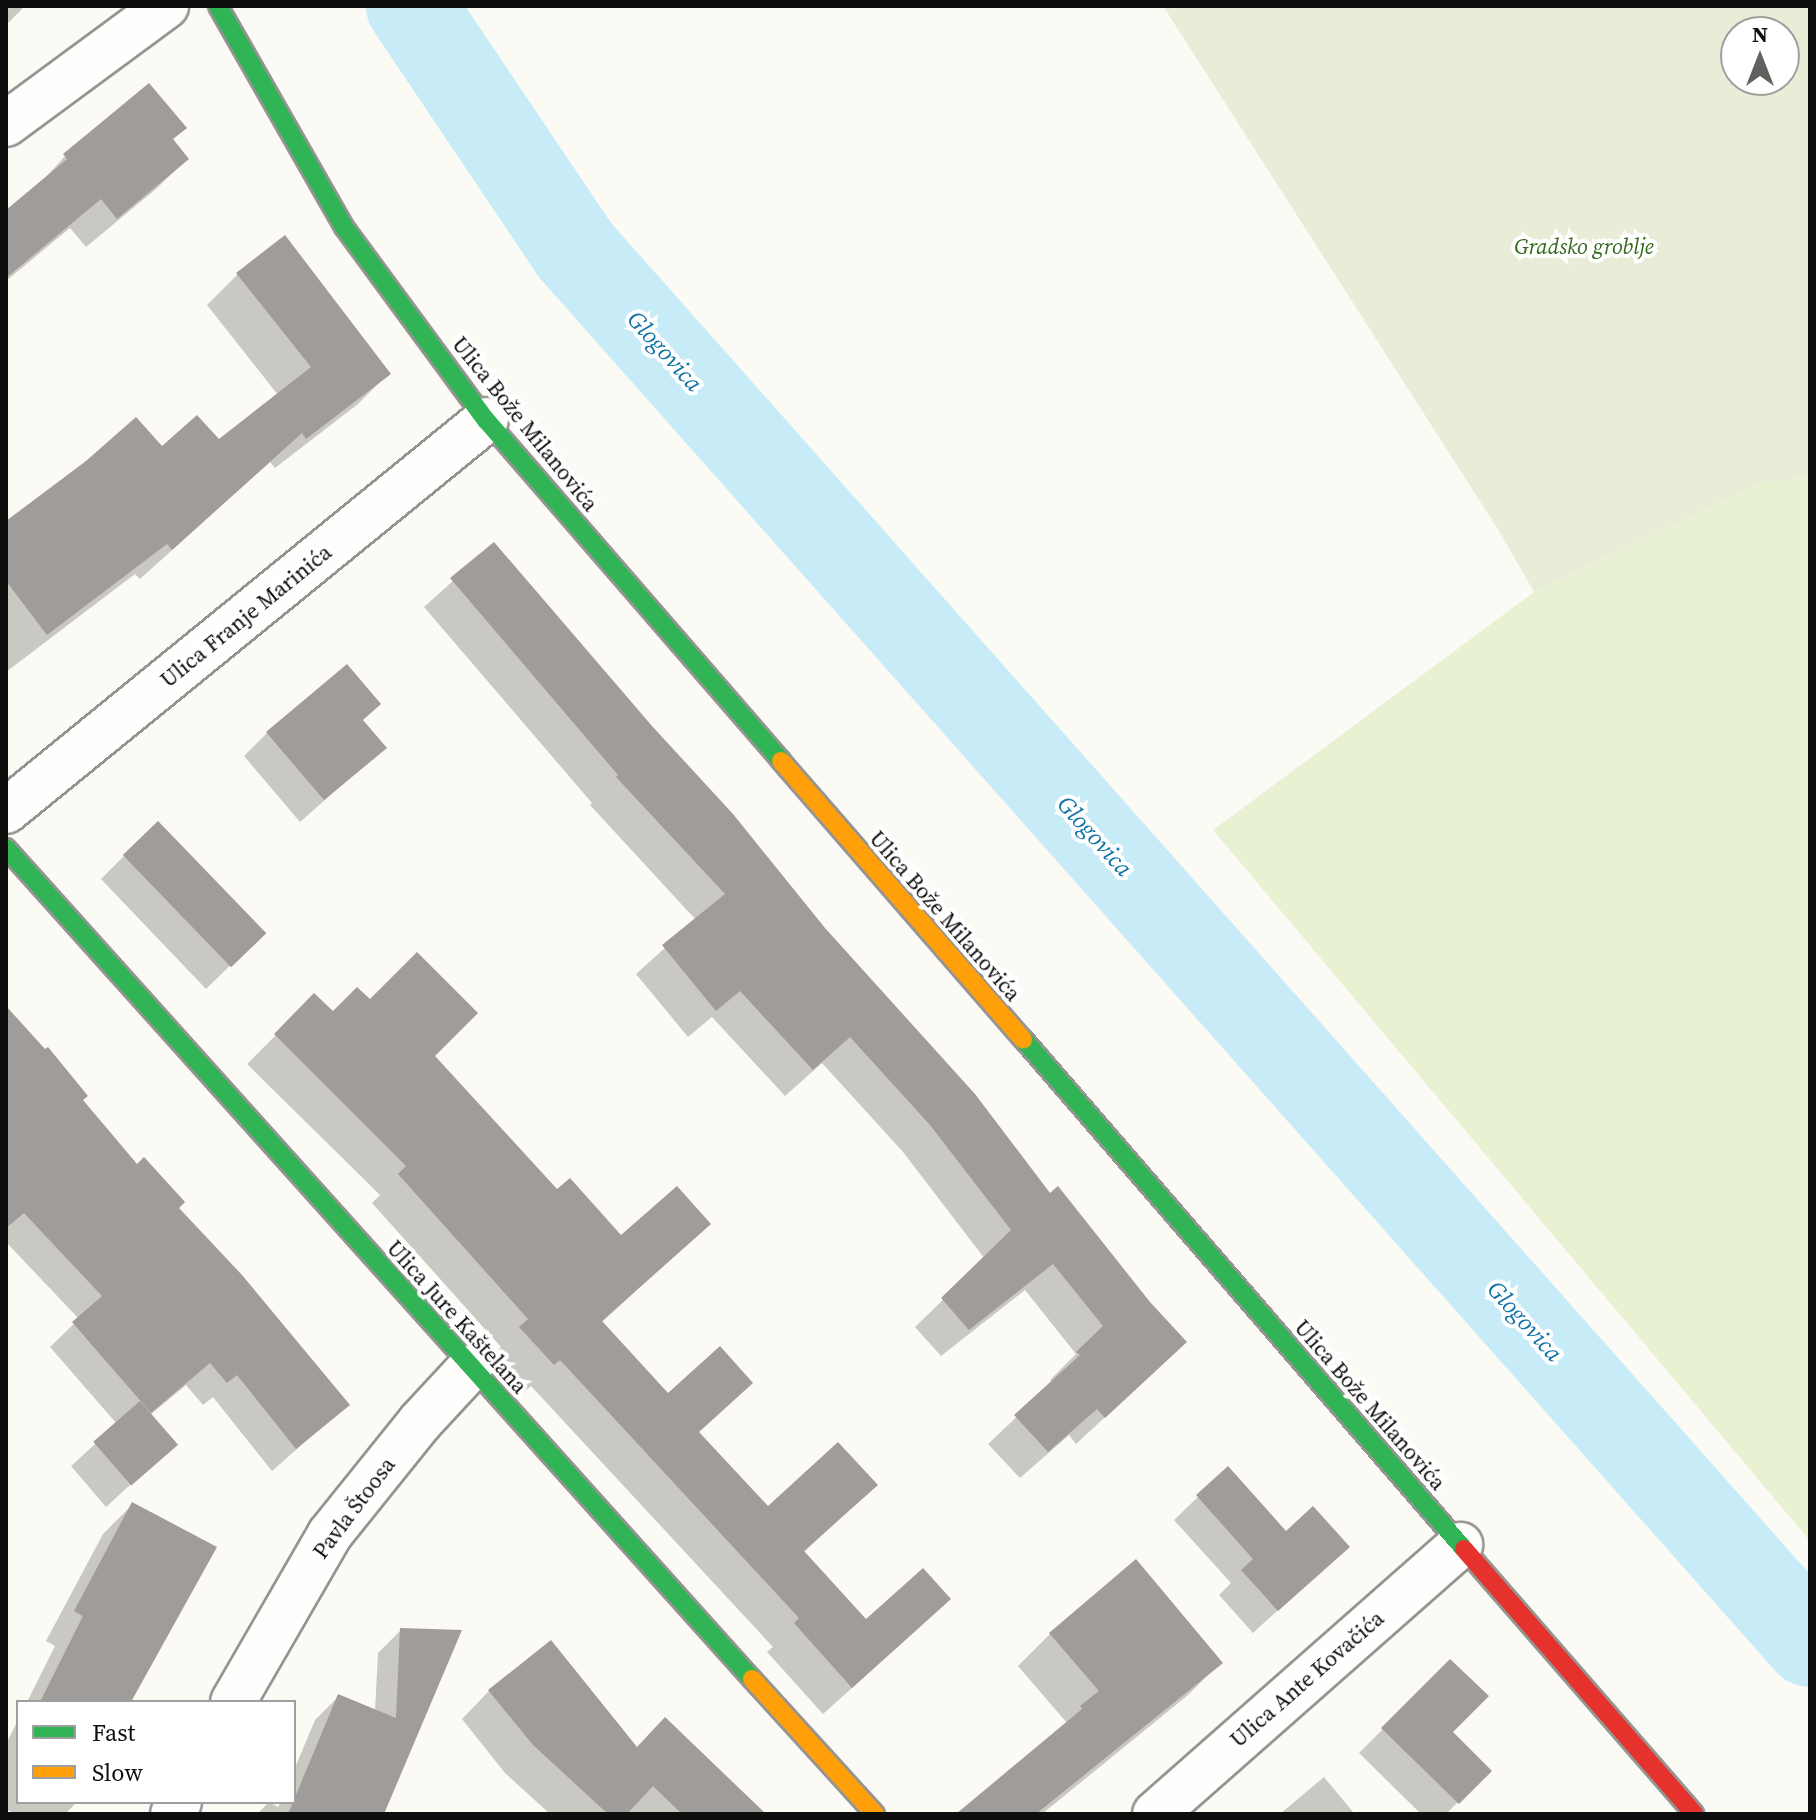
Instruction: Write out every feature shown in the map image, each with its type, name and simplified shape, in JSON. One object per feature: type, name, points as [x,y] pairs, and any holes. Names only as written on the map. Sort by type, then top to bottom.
[{"type":"main road","name":"Ulica Bože Milanovića","points":[[218,6],[344,227],[486,420],[1694,1814]]},
{"type":"main road","name":"Ulica Jure Kaštelana","points":[[6,848],[470,1368],[875,1814]]},
{"type":"street","points":[[6,124],[166,6]]},
{"type":"street","name":"Ulica Franje Marinića","points":[[6,811],[486,420]]},
{"type":"street","name":"Pavla Štoosa","points":[[234,1700],[330,1534],[420,1422],[470,1368]]},
{"type":"street","name":"Ulica Ante Kovačića","points":[[1155,1814],[1460,1545]]},
{"type":"green space","name":"Gradsko groblje","points":[[1163,6],[1810,6],[1810,477],[1759,484],[1534,592],[1499,531]]},
{"type":"green space","points":[[1810,477],[1810,1541],[1213,830],[1534,592],[1759,484]]},
{"type":"building","points":[[149,83],[187,128],[173,139],[189,159],[117,219],[101,199],[6,278],[6,210],[67,159],[63,154]]},
{"type":"building","points":[[285,235],[391,374],[306,439],[302,433],[172,550],[167,544],[47,635],[6,581],[6,521],[86,461],[136,417],[162,446],[197,415],[219,439],[311,367],[236,273]]},
{"type":"building","points":[[494,542],[652,726],[733,814],[825,928],[975,1094],[1050,1193],[1058,1186],[1150,1302],[1187,1342],[1105,1418],[1097,1409],[1048,1452],[1014,1415],[1080,1355],[1076,1352],[1103,1326],[1053,1264],[969,1330],[941,1298],[1011,1230],[930,1125],[850,1037],[813,1070],[740,991],[716,1011],[662,945],[725,894],[616,777],[618,775],[450,578]]},
{"type":"building","points":[[347,664],[381,704],[363,720],[387,748],[324,800],[266,732]]},
{"type":"building","points":[[158,821],[266,933],[231,967],[123,855]]},
{"type":"building","points":[[417,952],[478,1013],[435,1056],[557,1189],[570,1178],[621,1235],[677,1186],[711,1224],[602,1321],[668,1393],[720,1346],[753,1383],[699,1432],[768,1506],[838,1442],[878,1485],[804,1551],[866,1619],[923,1568],[951,1599],[852,1688],[794,1623],[799,1618],[560,1360],[554,1365],[519,1327],[528,1319],[398,1174],[406,1166],[274,1034],[314,993],[333,1011],[357,987],[370,999]]},
{"type":"building","points":[[6,1006],[45,1049],[48,1047],[88,1096],[83,1100],[137,1164],[144,1157],[185,1202],[179,1208],[242,1275],[350,1405],[296,1449],[237,1375],[227,1383],[210,1363],[151,1413],[72,1322],[102,1296],[24,1213],[6,1228]]},
{"type":"building","points":[[140,1401],[178,1445],[131,1485],[93,1442]]},
{"type":"building","points":[[1228,1466],[1286,1531],[1313,1506],[1350,1547],[1278,1611],[1241,1570],[1253,1559],[1196,1495]]},
{"type":"building","points":[[132,1502],[217,1547],[132,1700],[41,1700],[83,1616],[74,1611]]},
{"type":"building","points":[[1136,1559],[1223,1663],[1036,1814],[956,1814],[1082,1709],[1080,1706],[1099,1691],[1049,1633]]},
{"type":"building","points":[[400,1628],[462,1630],[384,1814],[288,1814],[292,1804],[296,1804],[296,1795],[338,1694],[396,1718]]},
{"type":"building","points":[[551,1640],[637,1747],[665,1717],[766,1814],[682,1814],[653,1786],[627,1814],[608,1814],[533,1745],[488,1690]]},
{"type":"building","points":[[1450,1659],[1489,1696],[1453,1732],[1492,1771],[1459,1804],[1381,1728]]},
{"type":"waterway","name":"Glogovica","points":[[411,6],[574,249],[1810,1642]]},
{"type":"traffic: fast","points":[[218,6],[344,227],[486,420],[781,761]]},
{"type":"traffic: fast","points":[[6,848],[752,1679]]},
{"type":"traffic: fast","points":[[1023,1039],[1464,1549]]},
{"type":"traffic: slow","points":[[781,761],[1023,1039]]},
{"type":"traffic: slow","points":[[752,1679],[875,1814]]},
{"type":"traffic: jam","points":[[1464,1549],[1694,1814]]}]
